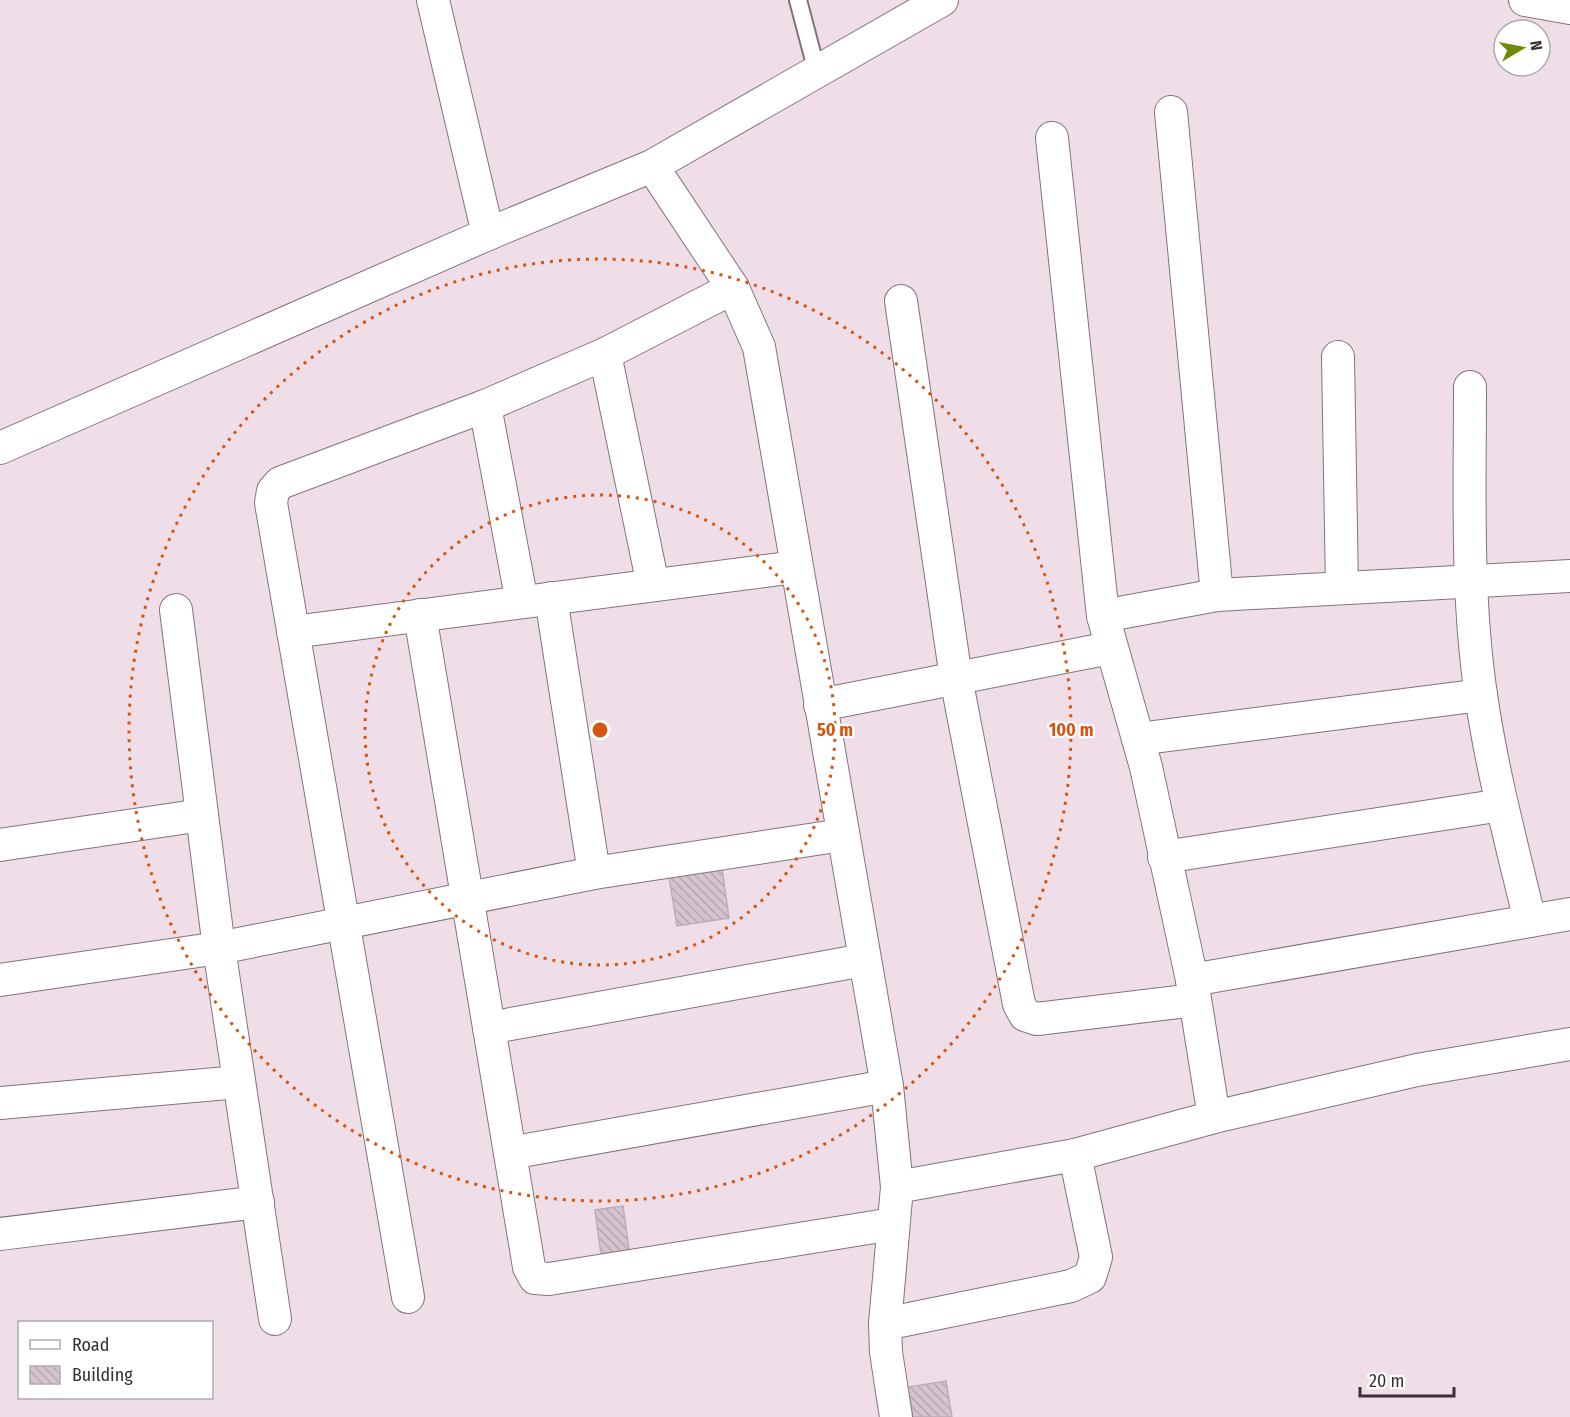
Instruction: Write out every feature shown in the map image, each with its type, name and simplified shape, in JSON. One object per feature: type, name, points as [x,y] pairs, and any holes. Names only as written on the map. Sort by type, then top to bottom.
[{"type":"street","points":[[433,0],[488,234]]},
{"type":"street","points":[[0,448],[488,234],[652,166],[942,0]]},
{"type":"street","points":[[1525,0],[1570,8]]},
{"type":"street","points":[[1171,112],[1217,595]]},
{"type":"street","points":[[1052,138],[1103,616],[1110,648],[1138,739],[1164,856],[1193,990],[1214,1117]]},
{"type":"street","points":[[652,166],[732,288],[759,347],[887,1086],[897,1188],[885,1324],[886,1352],[896,1417]]},
{"type":"street","points":[[408,1297],[271,503],[273,490],[280,483],[486,406],[605,354],[732,288]]},
{"type":"street","points":[[902,301],[956,678],[1019,1004],[1025,1015],[1037,1019],[1570,914]]},
{"type":"street","points":[[605,354],[652,585]]},
{"type":"street","points":[[1338,357],[1342,588]]},
{"type":"street","points":[[1470,387],[1471,581],[1481,695],[1502,805],[1530,921]]},
{"type":"street","points":[[486,406],[536,600],[594,873]]},
{"type":"street","points":[[293,632],[796,567]]},
{"type":"street","points":[[1103,616],[1217,595],[1570,576]]},
{"type":"street","points":[[176,610],[219,948],[275,1319]]},
{"type":"street","points":[[420,615],[529,1267],[535,1278],[549,1279],[893,1224]]},
{"type":"street","points":[[820,705],[1110,648]]},
{"type":"street","points":[[1138,739],[1481,695]]},
{"type":"street","points":[[1164,856],[1502,805]]},
{"type":"street","points":[[0,845],[202,815]]},
{"type":"street","points":[[0,980],[219,948],[594,873],[842,835]]},
{"type":"street","points":[[489,1028],[864,960]]},
{"type":"street","points":[[897,1188],[1075,1155],[1214,1117],[1417,1070],[1570,1044]]},
{"type":"street","points":[[0,1103],[239,1082]]},
{"type":"street","points":[[510,1153],[887,1086]]},
{"type":"street","points":[[885,1324],[1071,1286],[1089,1277],[1096,1257],[1075,1155]]},
{"type":"street","points":[[0,1234],[258,1202]]},
{"type":"lane","points":[[798,0],[817,72]]},
{"type":"building","points":[[722,869],[729,918],[677,926],[669,877]]},
{"type":"building","points":[[623,1206],[630,1257],[602,1262],[595,1210]]},
{"type":"building","points":[[946,1381],[952,1417],[913,1417],[908,1387]]}]
